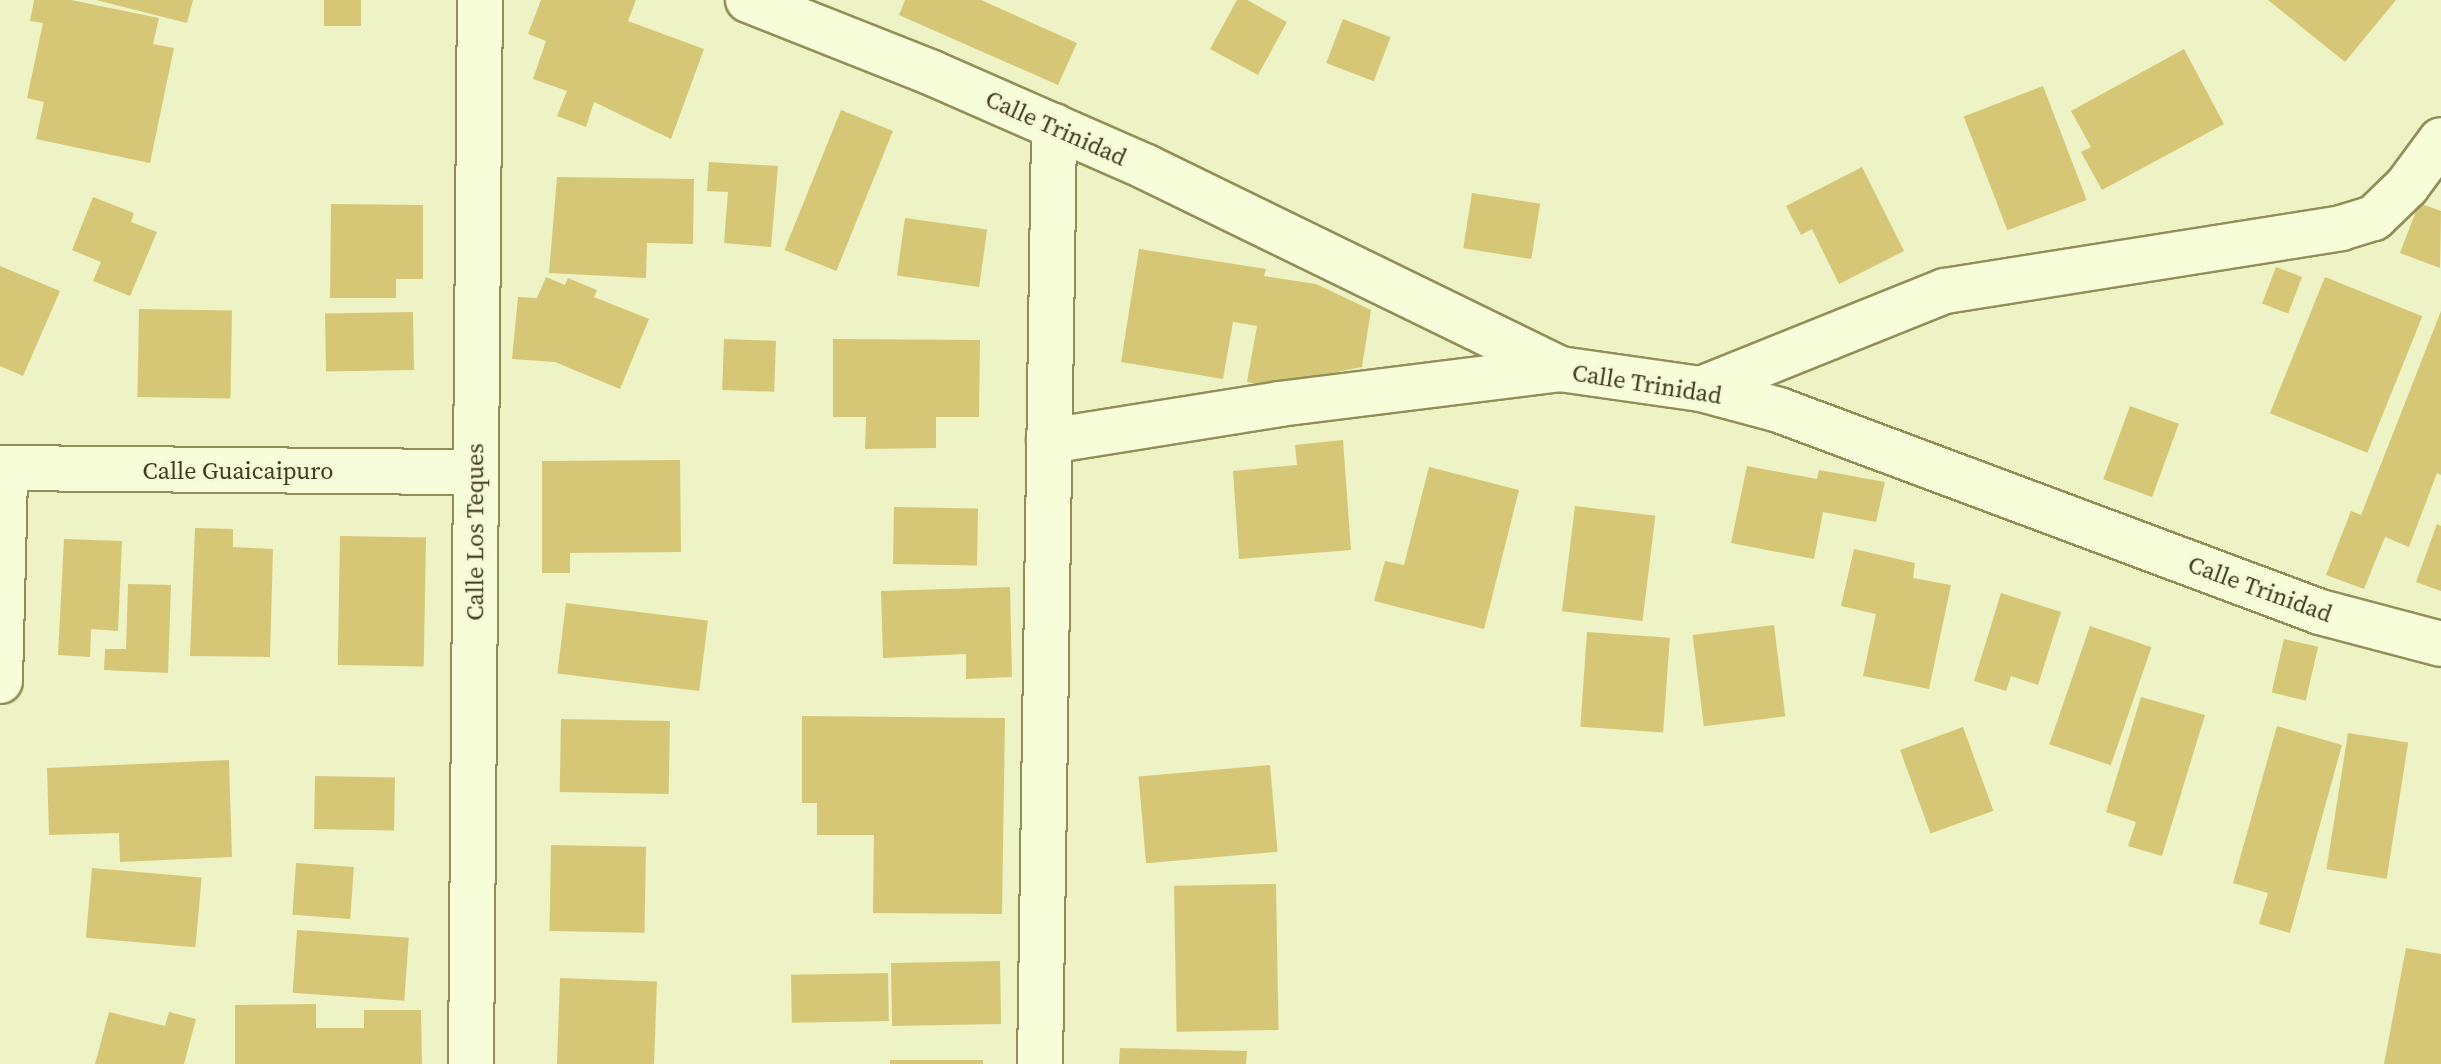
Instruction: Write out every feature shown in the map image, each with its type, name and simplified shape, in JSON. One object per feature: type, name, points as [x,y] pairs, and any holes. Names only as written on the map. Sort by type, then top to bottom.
[{"type":"street","name":"Calle Los Teques","points":[[471,1064],[480,0]]},
{"type":"street","name":"Calle Trinidad","points":[[748,0],[837,18],[1560,369],[1701,389],[1841,431],[2320,612],[2441,644]]},
{"type":"street","points":[[1040,1064],[1054,126]]},
{"type":"street","points":[[1701,389],[1945,291],[2341,228],[2374,218],[2407,186],[2441,140]]},
{"type":"street","points":[[1049,441],[1279,404],[1560,369]]},
{"type":"street","name":"Calle Guaicaipuro","points":[[3,469],[476,472]]},
{"type":"street","points":[[0,681],[3,469]]},
{"type":"building","points":[[34,0],[71,0],[159,18],[153,44],[174,48],[150,163],[36,139],[44,102],[27,98],[43,23],[30,21]]},
{"type":"building","points":[[96,0],[193,0],[187,23]]},
{"type":"building","points":[[324,0],[361,0],[361,26],[324,26]]},
{"type":"building","points":[[541,0],[636,0],[628,21],[704,49],[671,139],[594,102],[586,127],[557,116],[567,91],[533,79],[546,41],[528,34]]},
{"type":"building","points":[[905,0],[981,0],[1077,43],[1058,85],[899,15]]},
{"type":"building","points":[[1237,0],[1247,0],[1287,22],[1258,75],[1210,49]]},
{"type":"building","points":[[2268,0],[2396,0],[2345,62]]},
{"type":"building","points":[[1343,19],[1391,37],[1374,81],[1326,63]]},
{"type":"building","points":[[2184,49],[2224,124],[2102,190],[2081,152],[2091,147],[2071,111]]},
{"type":"building","points":[[2043,86],[2087,200],[2007,230],[1964,116]]},
{"type":"building","points":[[841,110],[893,131],[836,271],[784,250]]},
{"type":"building","points":[[709,162],[778,166],[771,247],[724,243],[728,192],[707,191]]},
{"type":"building","points":[[1862,167],[1904,251],[1839,284],[1812,229],[1801,235],[1786,206]]},
{"type":"building","points":[[557,177],[694,179],[693,244],[647,243],[646,278],[549,273]]},
{"type":"building","points":[[1472,193],[1540,204],[1531,259],[1463,248]]},
{"type":"building","points":[[93,197],[134,213],[131,222],[157,232],[130,296],[93,281],[101,262],[72,250]]},
{"type":"building","points":[[2419,203],[2441,211],[2440,268],[2400,253]]},
{"type":"building","points":[[331,204],[423,205],[423,279],[396,279],[396,298],[330,298]]},
{"type":"building","points":[[905,218],[987,230],[979,287],[897,275]]},
{"type":"building","points":[[1139,249],[1266,269],[1264,276],[1316,284],[1371,310],[1362,367],[1269,386],[1247,382],[1257,326],[1233,322],[1223,379],[1121,362]]},
{"type":"building","points":[[0,266],[60,291],[23,376],[0,366]]},
{"type":"building","points":[[2276,267],[2302,277],[2288,313],[2262,303]]},
{"type":"building","points":[[546,277],[565,285],[568,278],[597,290],[594,297],[649,319],[620,389],[555,362],[512,359],[518,297],[537,298]]},
{"type":"building","points":[[2325,277],[2422,316],[2367,453],[2270,413]]},
{"type":"building","points":[[139,309],[232,311],[230,399],[137,397]]},
{"type":"building","points":[[2441,311],[2441,475],[2437,473],[2409,547],[2385,537],[2364,589],[2326,575],[2351,511],[2361,515]]},
{"type":"building","points":[[413,312],[414,370],[326,372],[325,314]]},
{"type":"building","points":[[724,339],[776,341],[774,392],[722,390]]},
{"type":"building","points":[[833,339],[980,340],[979,417],[936,417],[936,448],[865,449],[866,417],[833,417]]},
{"type":"building","points":[[2130,406],[2179,424],[2152,497],[2103,479]]},
{"type":"building","points":[[1343,440],[1351,550],[1239,559],[1233,471],[1297,465],[1295,445]]},
{"type":"building","points":[[680,460],[681,552],[570,553],[570,573],[542,573],[542,461]]},
{"type":"building","points":[[1747,466],[1817,479],[1819,470],[1885,482],[1876,522],[1823,512],[1814,559],[1731,543]]},
{"type":"building","points":[[1429,467],[1519,490],[1484,629],[1374,601],[1385,561],[1404,565]]},
{"type":"building","points":[[1575,506],[1655,516],[1642,621],[1562,611]]},
{"type":"building","points":[[894,507],[978,508],[977,565],[893,564]]},
{"type":"building","points":[[2437,524],[2441,526],[2441,591],[2416,582]]},
{"type":"building","points":[[195,528],[233,529],[233,547],[273,549],[270,657],[190,656]]},
{"type":"building","points":[[340,536],[426,538],[424,666],[338,665]]},
{"type":"building","points":[[64,539],[122,541],[118,631],[91,629],[90,657],[58,655]]},
{"type":"building","points":[[1854,549],[1915,563],[1913,578],[1951,585],[1929,689],[1863,676],[1876,614],[1841,606]]},
{"type":"building","points":[[128,584],[171,585],[168,673],[104,670],[105,649],[126,649]]},
{"type":"building","points":[[1010,587],[1012,677],[966,679],[966,654],[883,658],[881,591]]},
{"type":"building","points":[[2001,593],[2061,612],[2038,685],[2011,676],[2006,691],[1974,681]]},
{"type":"building","points":[[566,603],[708,620],[699,691],[557,673]]},
{"type":"building","points":[[1774,625],[1785,716],[1704,726],[1693,635]]},
{"type":"building","points":[[2090,626],[2151,647],[2111,765],[2049,744]]},
{"type":"building","points":[[1587,632],[1670,638],[1663,733],[1580,727]]},
{"type":"building","points":[[2284,639],[2318,647],[2306,700],[2272,693]]},
{"type":"building","points":[[2141,697],[2205,715],[2162,856],[2128,846],[2136,822],[2106,812]]},
{"type":"building","points":[[802,716],[1005,718],[1002,914],[873,913],[874,835],[817,835],[817,803],[802,803]]},
{"type":"building","points":[[561,719],[670,721],[669,794],[560,792]]},
{"type":"building","points":[[2277,726],[2342,745],[2290,933],[2259,924],[2268,893],[2233,883]]},
{"type":"building","points":[[1963,727],[1993,811],[1930,834],[1900,750]]},
{"type":"building","points":[[2348,733],[2408,743],[2387,879],[2326,869]]},
{"type":"building","points":[[229,760],[232,857],[120,862],[119,833],[49,835],[47,768]]},
{"type":"building","points":[[1270,765],[1278,852],[1146,863],[1139,777]]},
{"type":"building","points":[[315,776],[395,777],[394,830],[314,829]]},
{"type":"building","points":[[551,845],[646,847],[644,933],[549,931]]},
{"type":"building","points":[[296,863],[354,867],[350,919],[292,915]]},
{"type":"building","points":[[92,868],[202,878],[195,947],[86,938]]},
{"type":"building","points":[[1276,884],[1279,1030],[1177,1032],[1174,886]]},
{"type":"building","points":[[297,930],[409,938],[404,1001],[293,993]]},
{"type":"building","points":[[2406,948],[2441,954],[2441,1064],[2384,1064]]},
{"type":"building","points":[[1000,961],[1001,1024],[892,1026],[891,963]]},
{"type":"building","points":[[888,973],[889,1021],[792,1023],[791,975]]},
{"type":"building","points":[[560,978],[657,981],[654,1064],[557,1064]]},
{"type":"building","points":[[316,1004],[316,1028],[364,1028],[364,1010],[421,1010],[422,1064],[235,1064],[235,1005]]},
{"type":"building","points":[[109,1012],[165,1026],[169,1012],[196,1019],[184,1064],[95,1064]]},
{"type":"building","points":[[1120,1048],[1247,1051],[1246,1064],[1119,1064]]},
{"type":"building","points":[[890,1060],[983,1060],[983,1064],[890,1064]]}]
